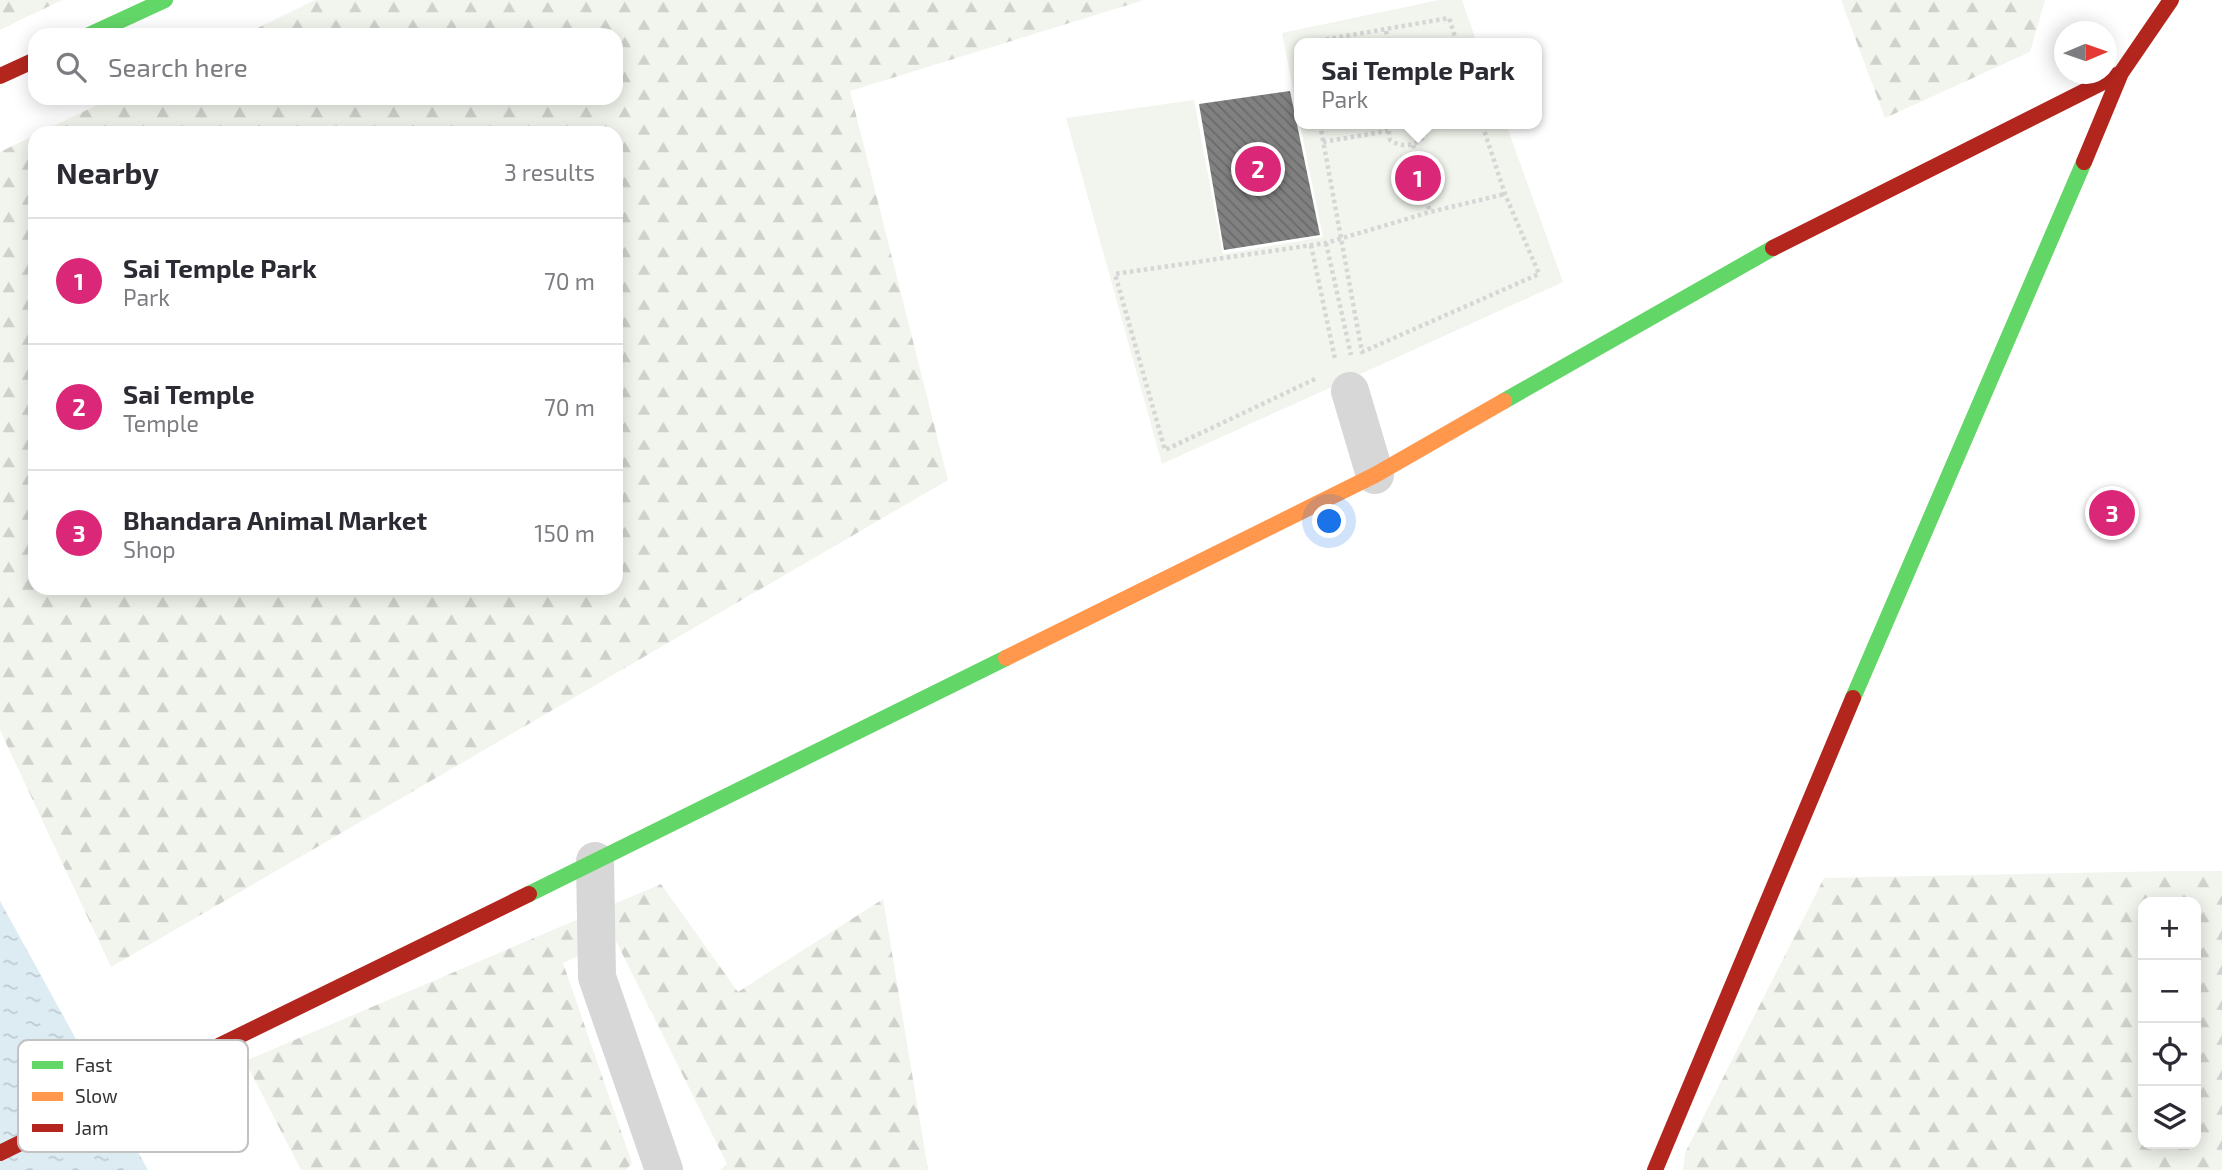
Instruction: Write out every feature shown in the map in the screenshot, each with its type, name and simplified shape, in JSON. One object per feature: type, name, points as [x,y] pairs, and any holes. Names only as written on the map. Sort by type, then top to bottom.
[{"type":"main road","points":[[104,28],[165,0]]},
{"type":"main road","points":[[1656,1170],[1870,657],[1998,365],[2121,73],[2171,0]]},
{"type":"main road","points":[[0,76],[28,63]]},
{"type":"main road","points":[[233,1040],[1375,475],[1756,257],[2121,73]]},
{"type":"main road","points":[[0,1153],[18,1144]]},
{"type":"street","points":[[1344,379],[1375,475]]},
{"type":"street","points":[[595,861],[597,977],[664,1170]]},
{"type":"path","points":[[1338,38],[1449,18],[1455,38]]},
{"type":"path","points":[[1385,31],[1387,38]]},
{"type":"path","points":[[1321,129],[1362,352],[1539,274],[1505,194],[1484,129]]},
{"type":"path","points":[[1323,142],[1388,131],[1391,139],[1399,146],[1413,145],[1427,129]]},
{"type":"path","points":[[1413,145],[1430,212]]},
{"type":"path","points":[[1326,243],[1354,372],[1344,379],[1165,450],[1115,274],[1326,243],[1430,212],[1505,194]]},
{"type":"path","points":[[1311,245],[1328,331],[1344,379]]},
{"type":"green space","points":[[0,0],[62,0],[0,30]]},
{"type":"green space","points":[[315,0],[1144,0],[850,91],[948,480],[111,967],[0,730],[0,152],[28,138],[28,595],[623,595],[623,126],[54,126],[97,105],[623,105],[623,28],[257,28]]},
{"type":"green space","points":[[1439,0],[1462,0],[1475,38],[1294,38],[1294,94],[1282,33]]},
{"type":"green space","points":[[1841,0],[2045,0],[2030,52],[1885,118]]},
{"type":"green space","points":[[1194,100],[1223,254],[1323,237],[1301,129],[1508,129],[1563,282],[1162,464],[1066,118]]},
{"type":"green space","points":[[2222,871],[2222,1170],[1683,1170],[1685,1153],[1824,878]]},
{"type":"green space","points":[[661,884],[738,992],[883,899],[928,1170],[720,1170],[727,1164],[615,939],[563,963],[632,1163],[626,1170],[301,1170],[248,1067],[248,1060]]},
{"type":"water","points":[[0,901],[76,1040],[18,1040],[18,1152],[138,1152],[148,1170],[0,1170]]},
{"type":"building","points":[[1290,91],[1294,129],[1298,129],[1320,235],[1224,250],[1199,104]]},
{"type":"traffic: fast","points":[[104,28],[165,0]]},
{"type":"traffic: fast","points":[[1853,698],[2084,162]]},
{"type":"traffic: fast","points":[[1504,401],[1773,248]]},
{"type":"traffic: fast","points":[[529,894],[1006,658]]},
{"type":"traffic: slow","points":[[1006,658],[1375,475],[1504,401]]},
{"type":"traffic: jam","points":[[2084,162],[2121,73],[2171,0]]},
{"type":"traffic: jam","points":[[0,76],[28,63]]},
{"type":"traffic: jam","points":[[1773,248],[2121,73]]},
{"type":"traffic: jam","points":[[1655,1170],[1853,698]]},
{"type":"traffic: jam","points":[[231,1040],[529,894]]},
{"type":"traffic: jam","points":[[0,1153],[18,1144]]},
{"type":"place","name":"Sai Temple","points":[[1258,169]]},
{"type":"place","name":"Sai Temple Park","points":[[1418,178]]},
{"type":"place","name":"Bhandara Animal Market","points":[[2112,513]]}]
